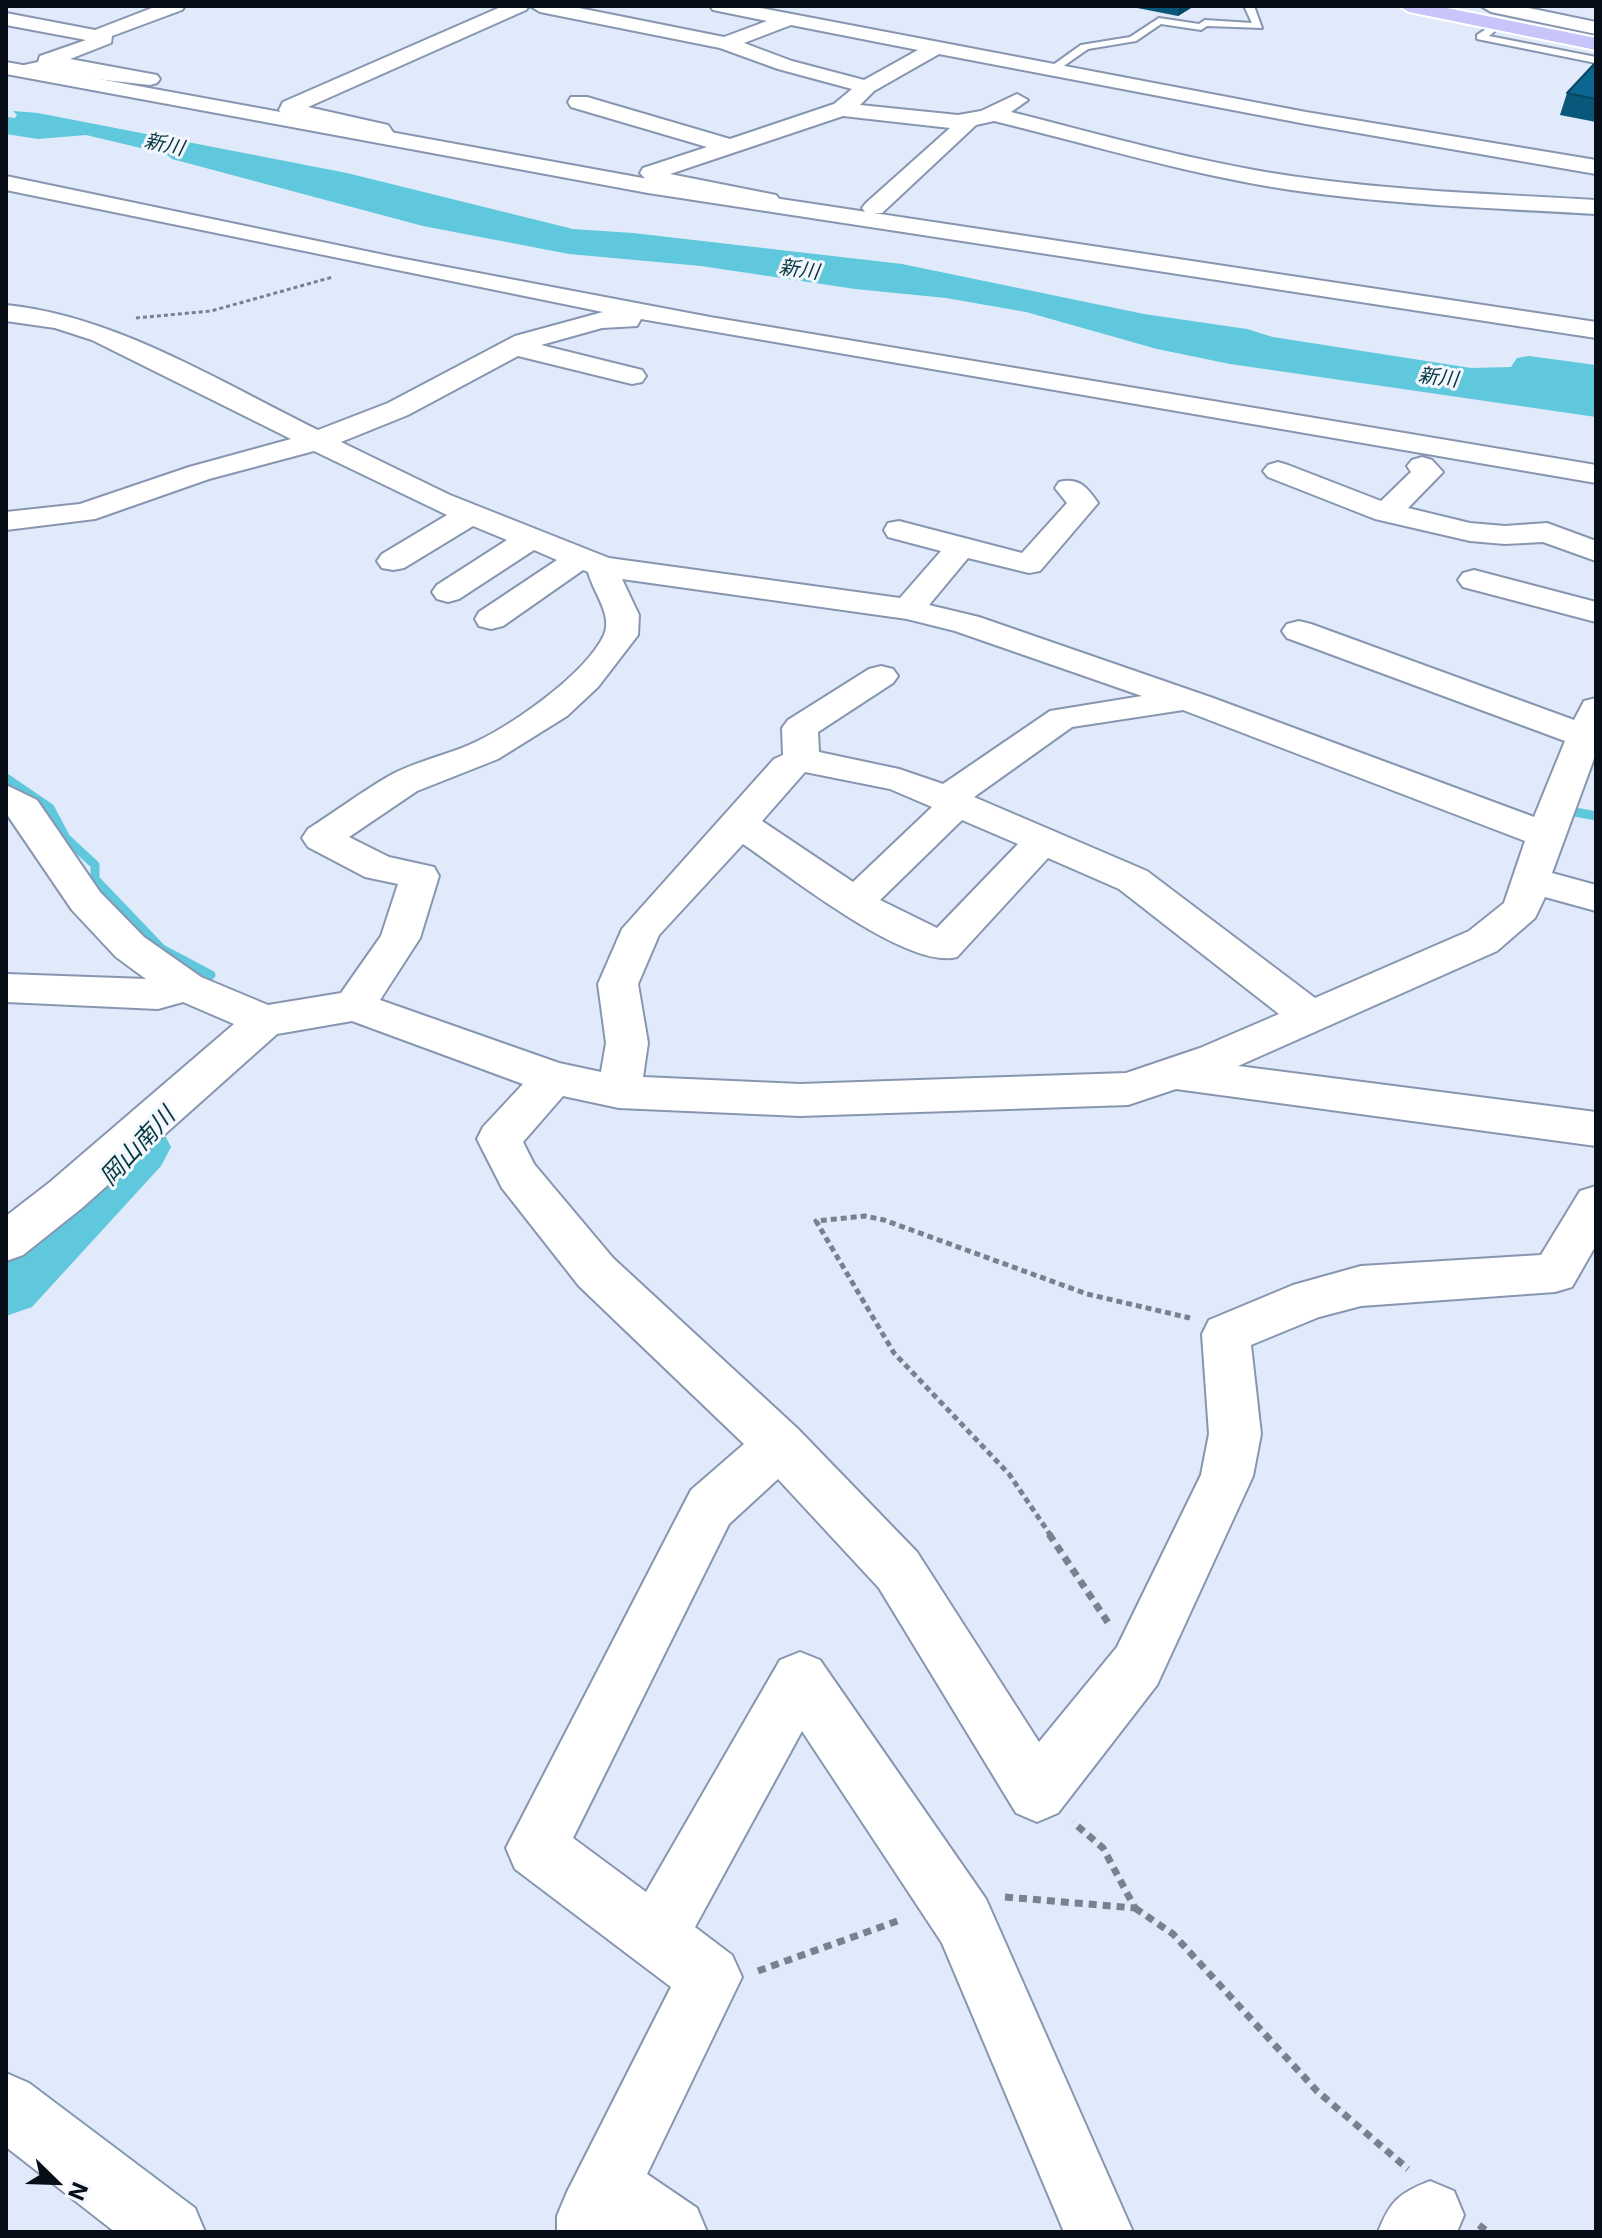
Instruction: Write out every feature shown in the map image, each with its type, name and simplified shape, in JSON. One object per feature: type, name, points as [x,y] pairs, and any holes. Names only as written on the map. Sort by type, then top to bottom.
[{"type":"main road","points":[[1409,6],[1505,16],[1596,44]]},
{"type":"main road","points":[[1444,6],[1596,37]]},
{"type":"street","points":[[100,37],[103,33],[175,6]]},
{"type":"street","points":[[386,138],[380,130],[290,110],[519,6]]},
{"type":"street","points":[[540,6],[681,32],[867,87]]},
{"type":"street","points":[[720,6],[1306,118],[1596,167]]},
{"type":"street","points":[[725,43],[825,6]]},
{"type":"street","points":[[1505,16],[1545,6]]},
{"type":"street","points":[[1505,16],[1596,28]]},
{"type":"street","points":[[6,19],[104,39],[47,60],[113,74]]},
{"type":"street","points":[[526,163],[546,161],[625,175],[651,173],[842,109],[867,87],[937,47]]},
{"type":"street","points":[[820,75],[849,61]]},
{"type":"street","points":[[14,70],[42,67],[150,79]]},
{"type":"street","points":[[14,70],[771,205],[1596,330]]},
{"type":"street","points":[[842,109],[884,116],[965,120],[991,114],[1020,99],[1051,70]]},
{"type":"street","points":[[579,102],[729,146]]},
{"type":"street","points":[[991,114],[1226,171],[1291,183],[1394,195],[1596,207]]},
{"type":"street","points":[[874,208],[965,126],[965,120]]},
{"type":"street","points":[[651,173],[658,179],[767,198],[771,205]]},
{"type":"street","points":[[6,183],[394,264],[710,325],[1596,474]]},
{"type":"street","points":[[6,209],[42,191]]},
{"type":"street","points":[[6,313],[79,325],[471,514],[592,563],[908,609],[967,624],[1186,700],[1546,835]]},
{"type":"street","points":[[6,521],[84,513],[199,473],[317,441],[398,409],[515,347],[601,320],[710,325]]},
{"type":"street","points":[[515,347],[632,376]]},
{"type":"street","points":[[1386,513],[1428,472],[1422,466]]},
{"type":"street","points":[[1278,471],[1386,513],[1470,532],[1505,535],[1547,532],[1596,552]]},
{"type":"street","points":[[899,530],[1029,564],[1083,503],[1070,488]]},
{"type":"street","points":[[393,561],[471,514]]},
{"type":"street","points":[[448,592],[531,538]]},
{"type":"street","points":[[908,609],[961,547]]},
{"type":"street","points":[[491,619],[592,563]]},
{"type":"street","points":[[354,1006],[400,938],[420,876],[379,868],[321,838],[404,783],[485,751],[555,709],[586,680],[621,635],[623,615],[592,563]]},
{"type":"street","points":[[1474,580],[1596,612]]},
{"type":"street","points":[[6,1242],[66,1195],[265,1021],[354,1006],[554,1078],[619,1092],[800,1100],[1128,1089],[1174,1074],[1311,1017],[1483,941],[1521,909],[1546,835],[1592,724],[1299,631]]},
{"type":"street","points":[[801,760],[800,728],[860,679]]},
{"type":"street","points":[[854,903],[953,801],[1062,718],[1186,700]]},
{"type":"street","points":[[619,1092],[627,1043],[618,984],[642,929],[740,824],[787,767],[801,760],[899,780],[1133,880],[1311,1017]]},
{"type":"street","points":[[6,797],[24,808],[86,901],[130,947],[186,987],[265,1021]]},
{"type":"street","points":[[740,824],[880,919],[943,947],[1043,840]]},
{"type":"street","points":[[1531,880],[1596,898]]},
{"type":"street","points":[[6,988],[158,994],[186,987]]},
{"type":"street","points":[[1174,1074],[1596,1129]]},
{"type":"street","points":[[554,1078],[499,1139],[518,1176],[596,1272],[780,1445],[898,1570],[1037,1792],[1137,1666],[1227,1476],[1235,1434],[1226,1334],[1310,1299],[1361,1286],[1555,1273],[1596,1204]]},
{"type":"street","points":[[673,2232],[599,2209],[710,1977],[536,1848],[710,1507],[780,1445]]},
{"type":"street","points":[[655,1937],[800,1679],[964,1921],[1099,2232]]},
{"type":"street","points":[[6,2106],[171,2232]]},
{"type":"lane","points":[[1051,70],[1088,46],[1131,42],[1143,37],[1159,21],[1201,27],[1205,23],[1259,26],[1249,6]]},
{"type":"lane","points":[[1505,16],[1481,37],[1596,60]]},
{"type":"path","points":[[129,317],[159,319],[197,313],[336,276]]},
{"type":"path","points":[[1137,1666],[1009,1474],[894,1353],[816,1221],[865,1216],[884,1220],[1087,1294],[1203,1320],[1226,1334]]},
{"type":"path","points":[[1135,1908],[1173,1934],[1317,2091],[1442,2214]]},
{"type":"water","name":"新川","points":[[13,111],[38,113],[347,173],[573,229],[902,264],[1144,314],[1471,368],[1511,367],[1517,358],[1529,356],[1596,365],[1596,417],[1230,364],[1157,349],[1026,312],[946,298],[855,289],[701,266],[569,254],[423,226],[172,159],[166,154],[86,135],[38,139],[6,134],[6,117],[15,118],[17,115]]},
{"type":"building","points":[[1596,62],[1596,99],[1567,93]]},
{"type":"waterway","points":[[6,778],[50,808],[66,838],[95,865],[95,879],[162,949],[211,975]]},
{"type":"waterway","points":[[1570,811],[1596,816]]},
{"type":"waterway","name":"岡山南川","points":[[6,1286],[137,1147]]}]
